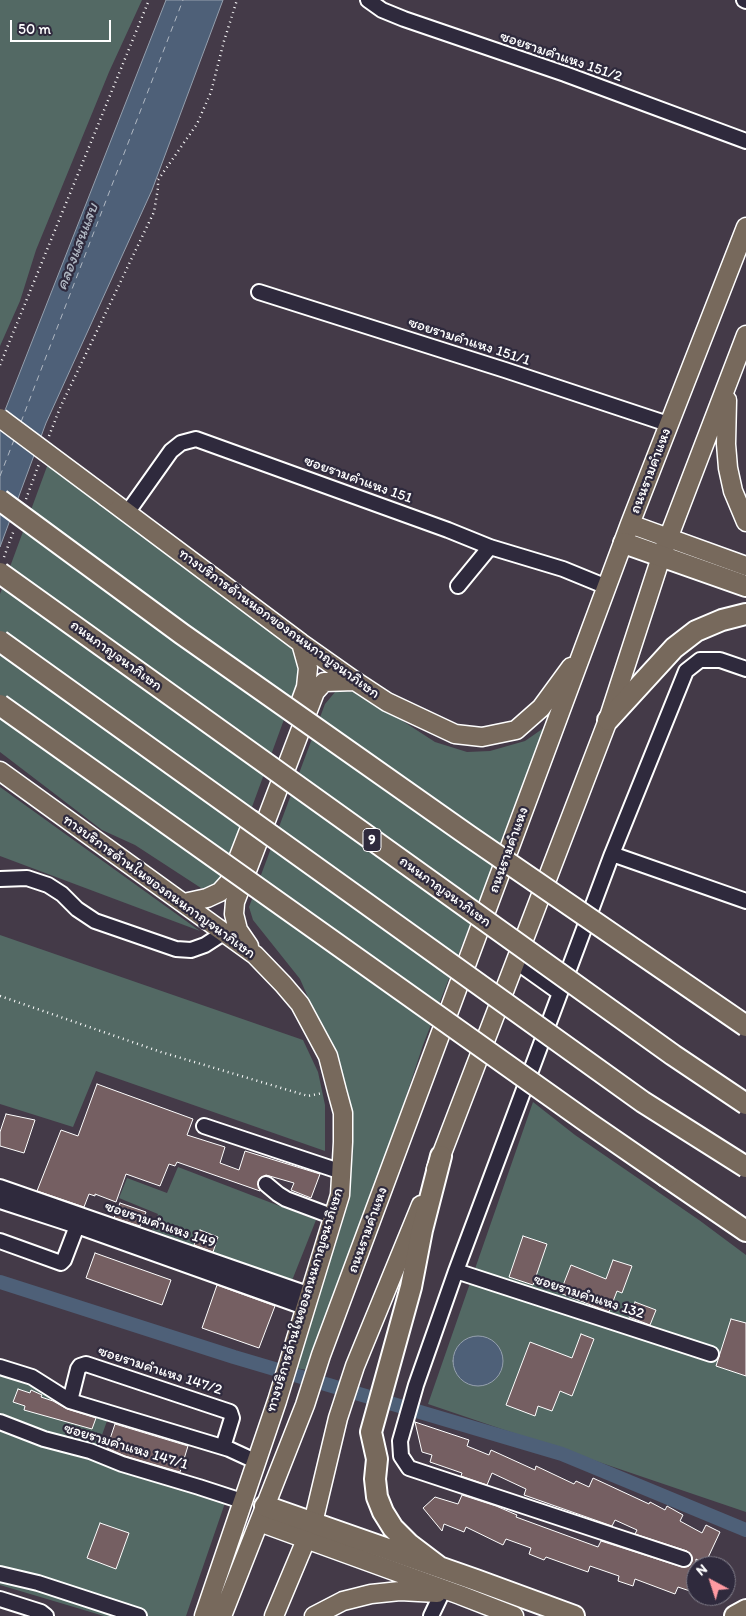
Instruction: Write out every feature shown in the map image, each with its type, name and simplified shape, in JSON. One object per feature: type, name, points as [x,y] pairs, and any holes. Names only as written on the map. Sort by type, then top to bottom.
[{"type":"highway","points":[[0,500],[182,634],[421,802],[746,1026]]},
{"type":"highway","points":[[624,543],[746,586]]},
{"type":"highway","name":"ถนนกาญจนาภิเษก","points":[[2,566],[674,1055],[746,1104]]},
{"type":"highway","points":[[608,720],[674,648],[696,631],[722,620],[746,614]]},
{"type":"highway","points":[[0,641],[643,1102],[746,1167]]},
{"type":"highway","points":[[0,705],[565,1107],[746,1231]]},
{"type":"highway","points":[[438,1566],[393,1528],[383,1512],[375,1479],[377,1459],[371,1432],[411,1287],[422,1230],[441,1156]]},
{"type":"highway","points":[[262,1514],[309,1531],[438,1566],[574,1616]]},
{"type":"highway","points":[[735,1616],[746,1610]]},
{"type":"main road","name":"ถนนรามคำแหง","points":[[222,1616],[305,1405],[321,1355],[630,524],[746,226]]},
{"type":"main road","points":[[274,1616],[309,1531],[338,1418],[356,1366],[441,1156],[608,720],[661,556],[746,335]]},
{"type":"main road","points":[[727,387],[726,444],[728,468],[733,491],[746,522]]},
{"type":"main road","name":"ทางบริการด้านนอกของถนนกาญจนาภิเษก","points":[[0,418],[301,644],[387,702],[455,734],[482,737],[516,730],[541,708],[584,648]]},
{"type":"main road","points":[[630,524],[746,566]]},
{"type":"main road","points":[[184,903],[207,898],[220,892],[229,882],[306,687],[308,668],[301,644]]},
{"type":"main road","points":[[254,955],[238,930],[234,914],[235,902],[315,692],[324,682],[355,681]]},
{"type":"main road","name":"ทางบริการด้านในของถนนกาญจนาภิเษก","points":[[0,771],[225,932],[254,955],[300,1004],[328,1056],[337,1091],[342,1113],[340,1195],[276,1401],[204,1616]]},
{"type":"main road","points":[[309,1531],[514,1616]]},
{"type":"main road","points":[[314,1616],[343,1601],[371,1594],[400,1591],[460,1595]]},
{"type":"street","name":"ซอยรามคำแหง 151/2","points":[[368,0],[382,10],[404,19],[574,77],[746,141]]},
{"type":"street","name":"ซอยรามคำแหง 151/1","points":[[259,292],[668,424]]},
{"type":"street","name":"ซอยรามคำแหง 151","points":[[127,513],[171,451],[181,443],[196,439],[490,547],[563,569],[607,587]]},
{"type":"street","points":[[458,586],[490,547]]},
{"type":"street","points":[[684,1559],[409,1468],[400,1456],[400,1441],[416,1385],[456,1271],[612,854],[686,671],[700,660],[720,660],[746,669]]},
{"type":"street","points":[[612,854],[746,902]]},
{"type":"street","points":[[0,880],[27,878],[48,885],[95,921],[176,949],[191,950],[205,945],[225,932]]},
{"type":"street","points":[[515,961],[560,993]]},
{"type":"street","points":[[204,1126],[342,1172]]},
{"type":"street","points":[[266,1184],[286,1199],[334,1217]]},
{"type":"street","name":"ซอยรามคำแหง 149","points":[[0,1187],[306,1301]]},
{"type":"street","points":[[0,1201],[306,1301]]},
{"type":"street","points":[[0,1241],[61,1263],[64,1260],[77,1226]]},
{"type":"street","name":"ซอยรามคำแหง 132","points":[[456,1271],[712,1354]]},
{"type":"street","name":"ซอยรามคำแหง 147/2","points":[[70,1401],[78,1370],[80,1366],[86,1364],[230,1412],[232,1418],[223,1447]]},
{"type":"street","points":[[0,1367],[32,1377],[70,1401],[223,1447],[255,1461]]},
{"type":"street","name":"ซอยรามคำแหง 147/1","points":[[0,1422],[44,1439],[90,1451],[122,1464],[242,1502]]},
{"type":"street","points":[[0,1574],[38,1583],[138,1616]]},
{"type":"street","points":[[431,1616],[442,1593]]},
{"type":"street","points":[[0,1599],[41,1612],[46,1616]]},
{"type":"path","points":[[0,365],[149,0]]},
{"type":"path","points":[[48,438],[60,408],[154,212],[158,180],[197,124],[211,92],[237,0]]},
{"type":"path","points":[[26,500],[42,456]]},
{"type":"path","points":[[2,566],[16,525]]},
{"type":"path","points":[[0,996],[160,1052],[308,1096],[337,1091]]},
{"type":"green space","points":[[0,0],[142,0],[109,72],[36,250],[20,301],[0,346]]},
{"type":"green space","points":[[49,461],[296,649],[301,673],[226,878],[215,888],[201,888],[135,845],[102,830],[0,752],[0,594]]},
{"type":"green space","points":[[336,691],[358,692],[435,742],[467,752],[490,751],[525,741],[548,725],[423,1045],[367,1215],[307,1370],[295,1368],[342,1224],[353,1152],[346,1092],[333,1054],[300,979],[253,920],[249,907],[325,704]]},
{"type":"green space","points":[[0,787],[200,931],[0,856]]},
{"type":"green space","points":[[0,935],[303,1040],[318,1072],[325,1105],[325,1151],[96,1071],[73,1127],[0,1104]]},
{"type":"green space","points":[[533,1102],[575,1135],[699,1220],[746,1255],[746,1512],[428,1404]]},
{"type":"green space","points":[[178,1167],[316,1220],[291,1283],[152,1230],[158,1214],[119,1198],[127,1178],[167,1193]]},
{"type":"green space","points":[[0,1376],[30,1380],[107,1421],[94,1457],[226,1500],[186,1616],[104,1616],[0,1585]]},
{"type":"water","name":"คลองแสนแสบ","points":[[166,0],[223,0],[152,190],[46,423],[0,547],[0,423]]},
{"type":"water","points":[[473,1336],[483,1336],[496,1343],[503,1356],[503,1366],[496,1379],[483,1386],[473,1386],[464,1382],[457,1375],[453,1366],[453,1356],[457,1347],[464,1340]]},
{"type":"building","points":[[97,1084],[193,1119],[187,1135],[225,1147],[220,1163],[239,1170],[245,1151],[320,1174],[311,1198],[291,1190],[294,1183],[266,1175],[260,1178],[258,1182],[260,1191],[177,1162],[175,1166],[169,1164],[160,1186],[126,1174],[116,1202],[95,1194],[95,1196],[89,1194],[84,1207],[37,1191],[61,1130],[78,1136]]},
{"type":"building","points":[[6,1114],[35,1120],[24,1153],[0,1146],[0,1132]]},
{"type":"building","points":[[120,1203],[146,1212],[140,1226],[114,1218]]},
{"type":"building","points":[[200,1230],[218,1237],[213,1252],[194,1245]]},
{"type":"building","points":[[523,1236],[547,1244],[533,1285],[509,1277]]},
{"type":"building","points":[[95,1253],[171,1280],[162,1305],[86,1278]]},
{"type":"building","points":[[613,1260],[632,1266],[622,1293],[617,1291],[609,1312],[560,1293],[571,1265],[606,1279]]},
{"type":"building","points":[[217,1285],[275,1306],[259,1348],[202,1328]]},
{"type":"building","points":[[635,1302],[656,1310],[650,1325],[629,1317]]},
{"type":"building","points":[[731,1319],[746,1323],[746,1376],[716,1366]]},
{"type":"building","points":[[581,1334],[594,1339],[572,1396],[560,1391],[552,1411],[538,1406],[535,1416],[506,1405],[530,1342],[572,1358]]},
{"type":"building","points":[[18,1389],[30,1393],[31,1390],[42,1395],[41,1397],[67,1409],[96,1418],[92,1429],[24,1410],[25,1406],[13,1402]]},
{"type":"building","points":[[415,1422],[469,1440],[467,1446],[489,1455],[491,1450],[535,1470],[536,1466],[574,1484],[576,1481],[589,1487],[593,1478],[649,1504],[650,1502],[665,1510],[667,1506],[683,1515],[680,1521],[702,1533],[706,1525],[720,1532],[709,1556],[691,1556],[687,1551],[635,1534],[637,1530],[615,1520],[612,1526],[524,1495],[526,1489],[492,1473],[487,1485],[461,1476],[462,1473],[430,1462],[432,1455],[422,1452]]},
{"type":"building","points":[[115,1424],[188,1446],[180,1472],[125,1456],[107,1448]]},
{"type":"building","points":[[462,1495],[496,1506],[517,1515],[516,1517],[598,1547],[601,1541],[682,1567],[686,1566],[686,1590],[678,1587],[675,1594],[635,1579],[633,1586],[618,1581],[619,1576],[590,1566],[588,1572],[546,1557],[544,1560],[529,1554],[531,1548],[506,1539],[503,1545],[466,1527],[464,1532],[444,1524],[442,1531],[423,1508],[435,1497],[458,1504]]},
{"type":"building","points":[[100,1523],[129,1533],[116,1569],[87,1558]]},
{"type":"waterway","points":[[0,1282],[234,1357],[562,1454],[746,1530]]},
{"type":"ferry route","points":[[21,422],[183,0]]},
{"type":"ferry route","points":[[0,476],[14,440]]}]
